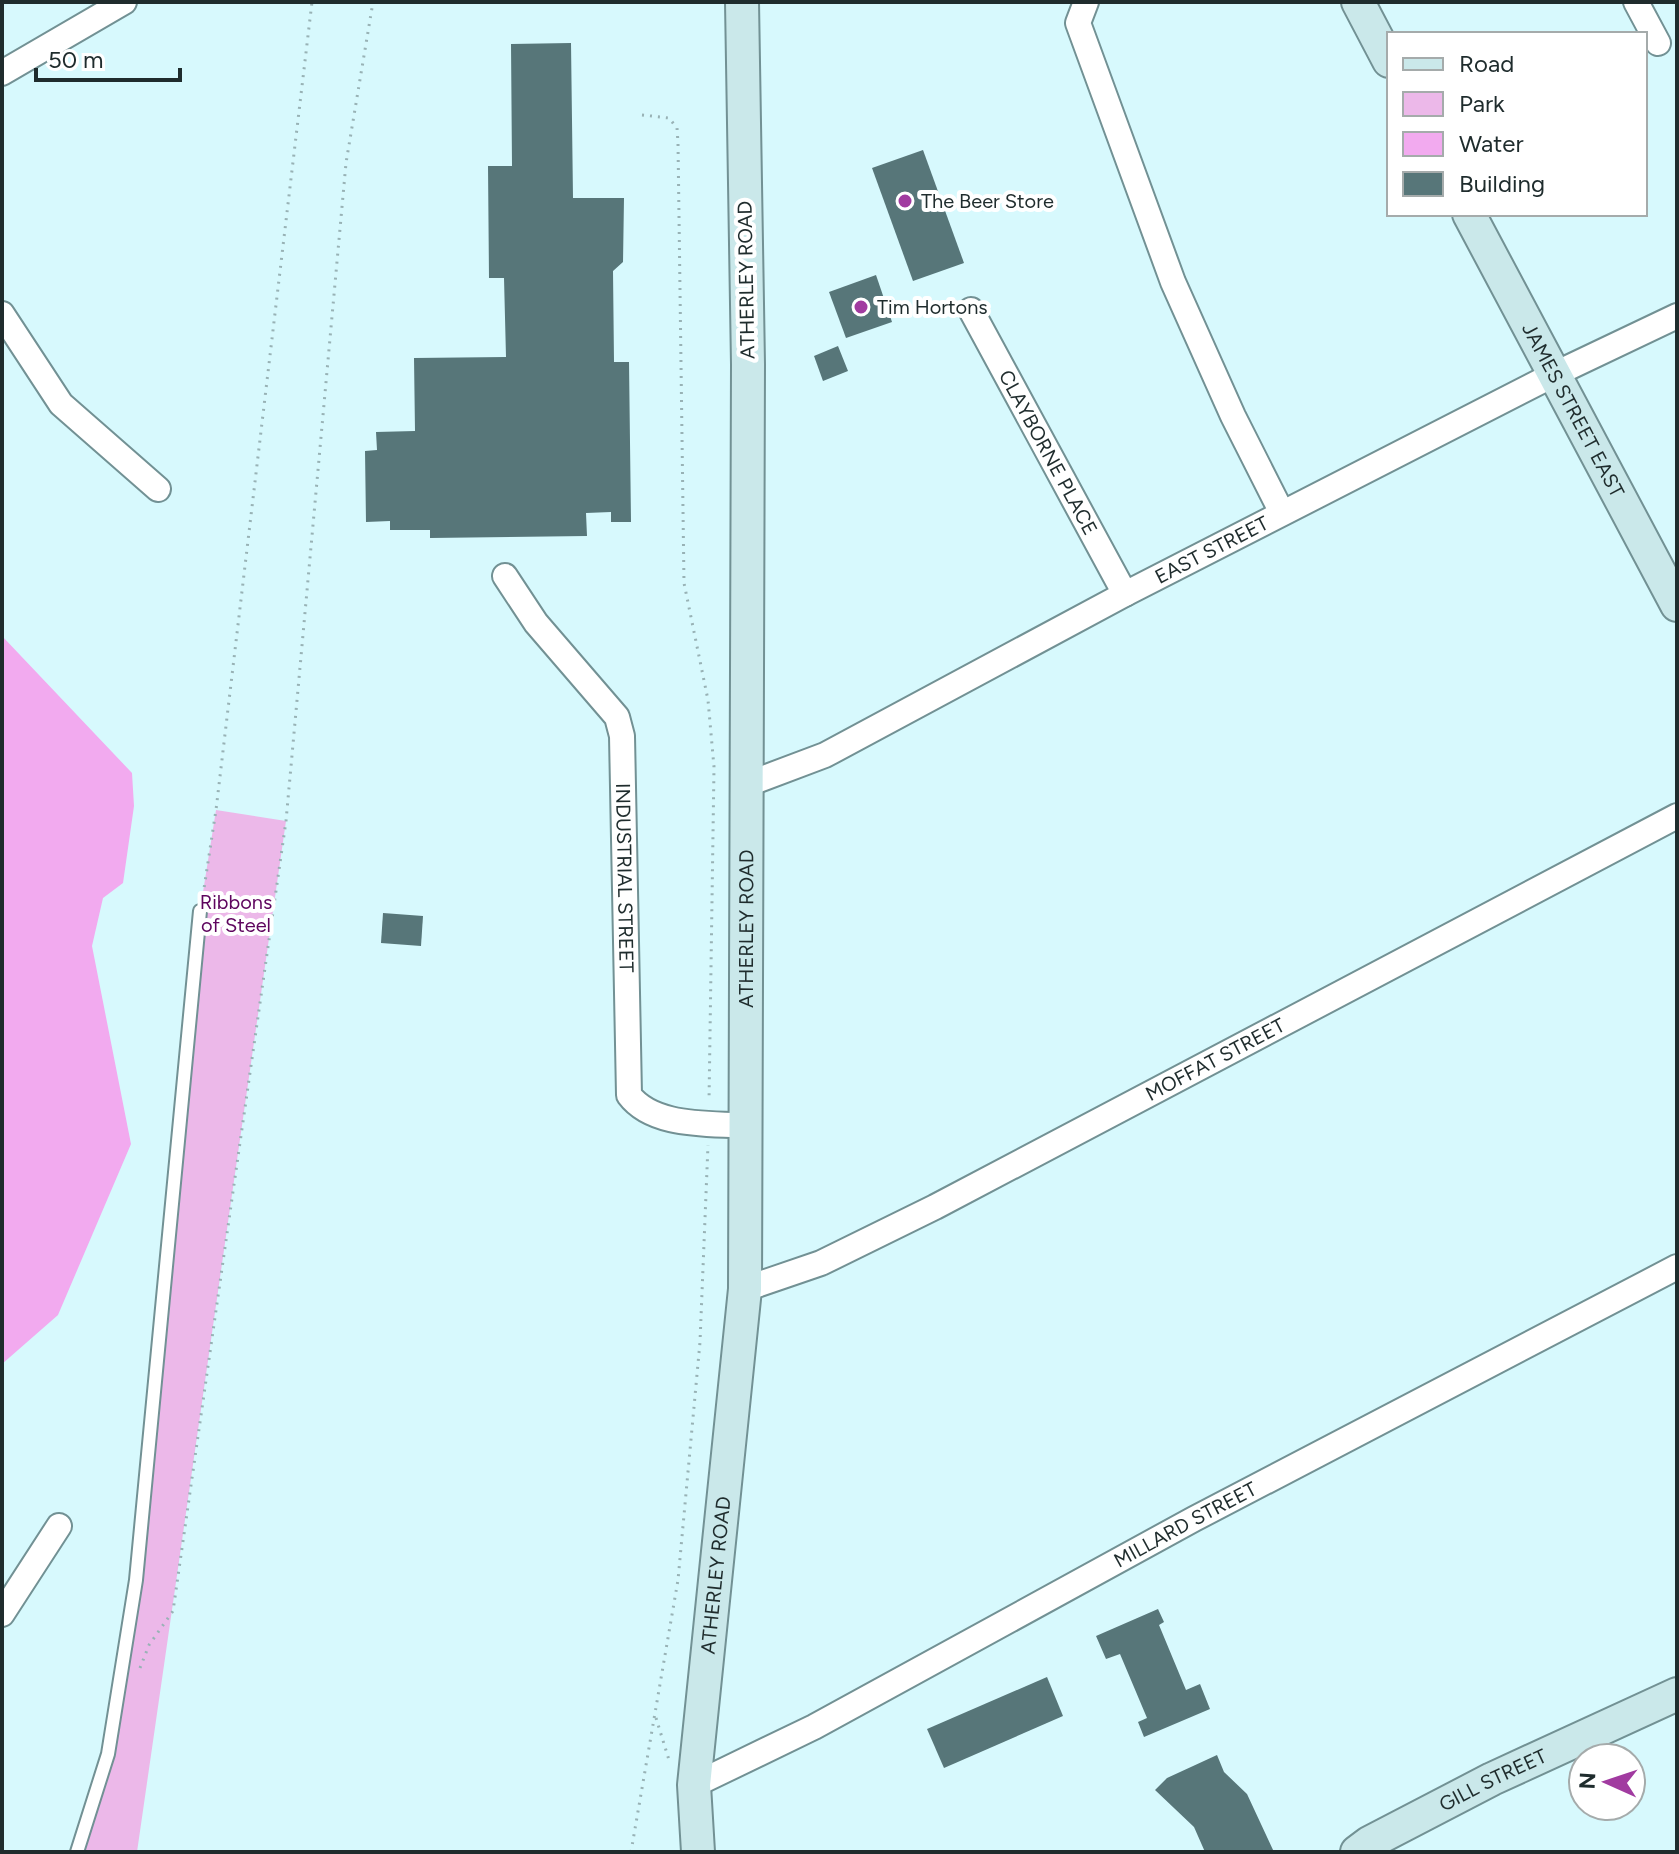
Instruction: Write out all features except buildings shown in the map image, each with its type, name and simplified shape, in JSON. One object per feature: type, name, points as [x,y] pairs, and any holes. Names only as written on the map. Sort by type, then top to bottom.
[{"type":"main road","name":"ATHERLEY ROAD","points":[[698,1852],[694,1785],[745,1289],[748,364],[742,2]]},
{"type":"main road","points":[[1358,2],[1387,57]]},
{"type":"main road","name":"JAMES STREET EAST","points":[[1470,216],[1677,605]]},
{"type":"main road","name":"GILL STREET","points":[[1357,1852],[1492,1779],[1677,1694]]},
{"type":"street","points":[[2,73],[124,2]]},
{"type":"street","points":[[1086,2],[1078,23],[1168,268],[1233,416],[1282,513]]},
{"type":"street","points":[[1636,2],[1660,43]]},
{"type":"street","name":"CLAYBORNE PLACE","points":[[971,310],[1125,594]]},
{"type":"street","points":[[2,314],[61,404],[158,489]]},
{"type":"street","name":"EAST STREET","points":[[748,784],[825,755],[1282,513],[1553,375],[1677,316]]},
{"type":"street","name":"INDUSTRIAL STREET","points":[[505,576],[536,623],[617,717],[622,736],[629,1095],[639,1108],[670,1118],[745,1126]]},
{"type":"street","name":"MOFFAT STREET","points":[[745,1289],[821,1263],[935,1207],[1677,816]]},
{"type":"street","name":"MILLARD STREET","points":[[694,1785],[814,1727],[1194,1519],[1677,1267]]},
{"type":"street","points":[[2,1614],[59,1526]]},
{"type":"lane","points":[[77,1852],[108,1754],[136,1580],[200,911]]},
{"type":"path","points":[[200,911],[216,810],[312,2]]},
{"type":"path","points":[[173,1611],[286,821],[346,163],[373,2]]},
{"type":"path","points":[[631,1852],[678,1580],[700,1342],[708,1123],[714,767],[708,700],[684,583],[677,128],[669,118],[642,115]]},
{"type":"green space","name":"Ribbons of Steel","points":[[216,810],[286,821],[137,1852],[77,1852],[108,1754],[136,1580],[200,911]]},
{"type":"water","points":[[2,636],[132,773],[134,806],[123,883],[103,898],[92,946],[131,1144],[58,1315],[2,1364]]},
{"type":"place","name":"The Beer Store","points":[[905,201]]},
{"type":"place","name":"Tim Hortons","points":[[861,307]]}]
